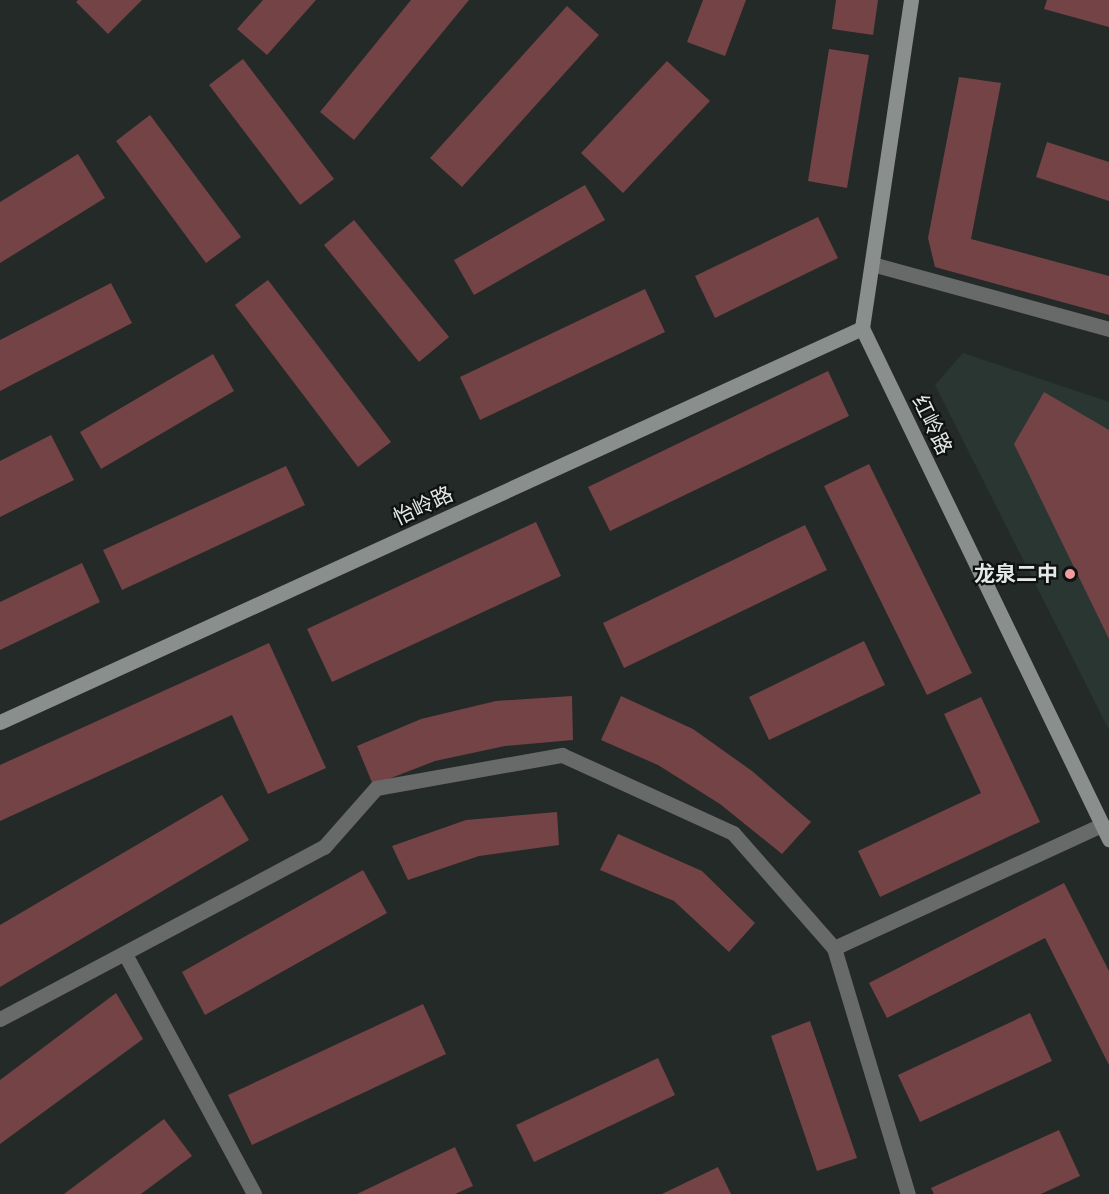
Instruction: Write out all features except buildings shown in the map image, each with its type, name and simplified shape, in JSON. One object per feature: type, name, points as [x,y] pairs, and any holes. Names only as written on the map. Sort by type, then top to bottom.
[{"type":"street","points":[[862,328],[911,0]]},
{"type":"street","points":[[872,264],[1109,329]]},
{"type":"street","name":"怡岭路","points":[[0,722],[862,328]]},
{"type":"street","name":"红岭路","points":[[862,328],[1109,839]]},
{"type":"street","points":[[0,1019],[324,847],[376,788],[562,755],[733,833],[834,948],[908,1194]]},
{"type":"street","points":[[834,948],[1102,825]]},
{"type":"street","points":[[125,954],[254,1194]]},
{"type":"shaded area","name":"龙泉二中","points":[[963,353],[1109,402],[1109,730],[935,385]]},
{"type":"place","name":"龙泉二中","points":[[1070,574]]}]
